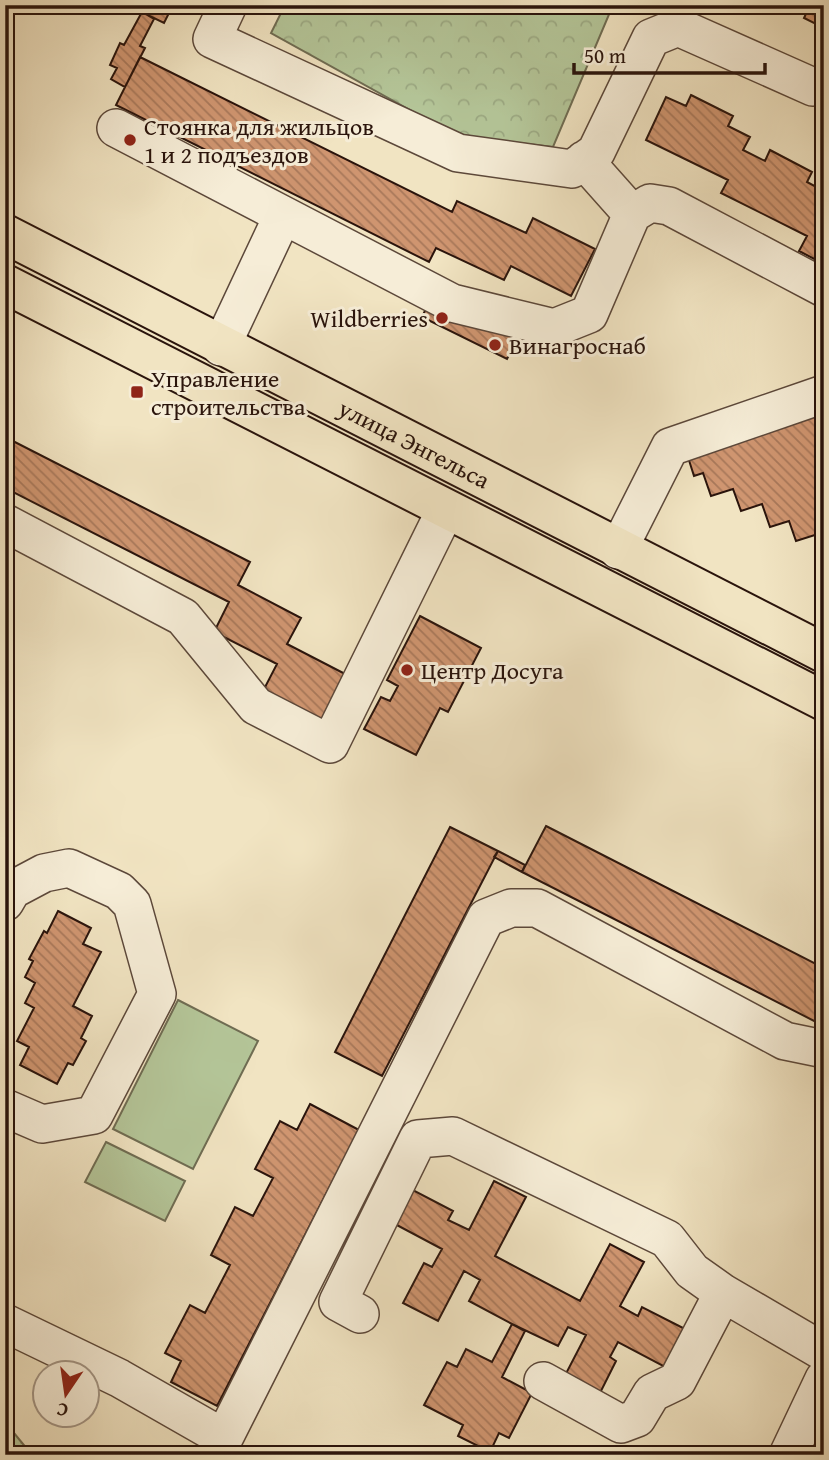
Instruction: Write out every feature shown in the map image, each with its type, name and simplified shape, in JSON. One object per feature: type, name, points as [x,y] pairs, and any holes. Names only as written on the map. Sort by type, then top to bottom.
[{"type":"main road","name":"улица Энгельса","points":[[5,234],[221,347],[824,653]]},
{"type":"main road","name":"улица Энгельса","points":[[5,284],[824,701]]},
{"type":"lane","points":[[228,5],[212,39],[458,153],[572,169],[596,152],[651,38],[678,27],[820,81]]},
{"type":"lane","points":[[116,128],[452,303],[554,328],[589,314],[632,214],[650,203],[669,206],[824,288]]},
{"type":"lane","points":[[584,160],[632,214]]},
{"type":"lane","points":[[221,347],[283,215]]},
{"type":"lane","points":[[618,550],[670,447],[824,394]]},
{"type":"lane","points":[[5,523],[183,617],[256,706],[330,744],[446,509]]},
{"type":"lane","points":[[5,902],[12,890],[44,873],[69,869],[119,891],[132,904],[157,994],[94,1115],[42,1124],[5,1108]]},
{"type":"lane","points":[[5,1323],[119,1378],[224,1438],[486,918],[511,908],[537,908],[785,1041],[824,1049]]},
{"type":"lane","points":[[360,1314],[338,1302],[418,1139],[453,1136],[667,1240],[692,1271],[723,1293],[824,1352]]},
{"type":"lane","points":[[543,1381],[621,1424],[637,1418],[652,1392],[677,1381],[723,1293]]},
{"type":"lane","points":[[788,1455],[824,1379]]},
{"type":"green space","points":[[285,5],[613,5],[553,147],[457,136],[271,33]]},
{"type":"green space","points":[[178,1000],[258,1041],[193,1169],[113,1129]]},
{"type":"green space","points":[[106,1142],[185,1181],[165,1221],[85,1182]]},
{"type":"green space","points":[[5,1422],[32,1455],[5,1455]]},
{"type":"building","points":[[127,5],[173,5],[164,23]]},
{"type":"building","points":[[810,5],[824,5],[824,28],[804,18]]},
{"type":"building","points":[[142,12],[154,19],[140,46],[145,48],[125,87],[111,79],[117,68],[110,65],[120,43],[124,45]]},
{"type":"building","points":[[140,57],[452,212],[457,201],[526,233],[533,218],[595,249],[571,296],[511,266],[504,280],[436,248],[429,262],[116,105]]},
{"type":"building","points":[[691,95],[733,116],[728,126],[750,137],[743,150],[765,161],[770,150],[812,172],[807,182],[824,191],[824,264],[799,251],[807,236],[721,193],[728,180],[646,140],[666,97],[686,106]]},
{"type":"building","points":[[432,296],[523,327],[507,359],[422,317]]},
{"type":"building","points":[[824,409],[824,552],[818,534],[796,541],[789,521],[770,527],[762,504],[741,511],[733,489],[711,496],[703,473],[694,476],[687,454]]},
{"type":"building","points":[[5,437],[250,562],[238,585],[301,618],[287,644],[351,677],[327,724],[263,691],[277,664],[214,632],[229,602],[5,488]]},
{"type":"building","points":[[420,616],[481,648],[448,712],[440,708],[416,755],[364,729],[381,697],[390,701],[398,686],[387,680]]},
{"type":"building","points":[[546,826],[824,968],[824,1026],[522,872]]},
{"type":"building","points":[[450,827],[498,851],[382,1076],[335,1052]]},
{"type":"building","points":[[498,851],[525,865],[522,872],[494,857]]},
{"type":"building","points":[[58,911],[91,928],[83,944],[101,952],[73,1006],[92,1016],[81,1038],[86,1041],[73,1065],[68,1063],[57,1084],[20,1065],[29,1047],[17,1041],[34,1008],[25,1003],[35,983],[25,977],[33,961],[29,959]]},
{"type":"building","points":[[310,1104],[359,1130],[217,1406],[171,1382],[181,1361],[165,1353],[190,1305],[205,1313],[230,1265],[211,1255],[235,1207],[253,1216],[273,1178],[255,1169],[280,1121],[297,1130]]},
{"type":"building","points":[[494,1181],[526,1197],[495,1256],[580,1301],[610,1244],[644,1262],[620,1306],[638,1316],[642,1307],[685,1329],[665,1367],[618,1342],[610,1357],[616,1361],[594,1405],[559,1387],[586,1335],[568,1327],[558,1346],[512,1324],[469,1301],[480,1280],[464,1271],[438,1321],[403,1303],[424,1263],[432,1267],[442,1249],[393,1223],[411,1189],[453,1211],[448,1220],[469,1230]]},
{"type":"building","points":[[512,1324],[525,1331],[502,1377],[532,1393],[509,1438],[499,1433],[490,1452],[458,1436],[463,1425],[424,1405],[447,1362],[457,1367],[466,1349],[492,1362]]},
{"type":"place","name":"Стоянка для жильцов 1 и 2 подъездов","points":[[130,140]]},
{"type":"place","name":"Wildberries","points":[[442,318]]},
{"type":"place","name":"Винагроснаб","points":[[495,345]]},
{"type":"place","name":"Управление строительства","points":[[137,392]]},
{"type":"place","name":"Центр Досуга","points":[[407,670]]}]
